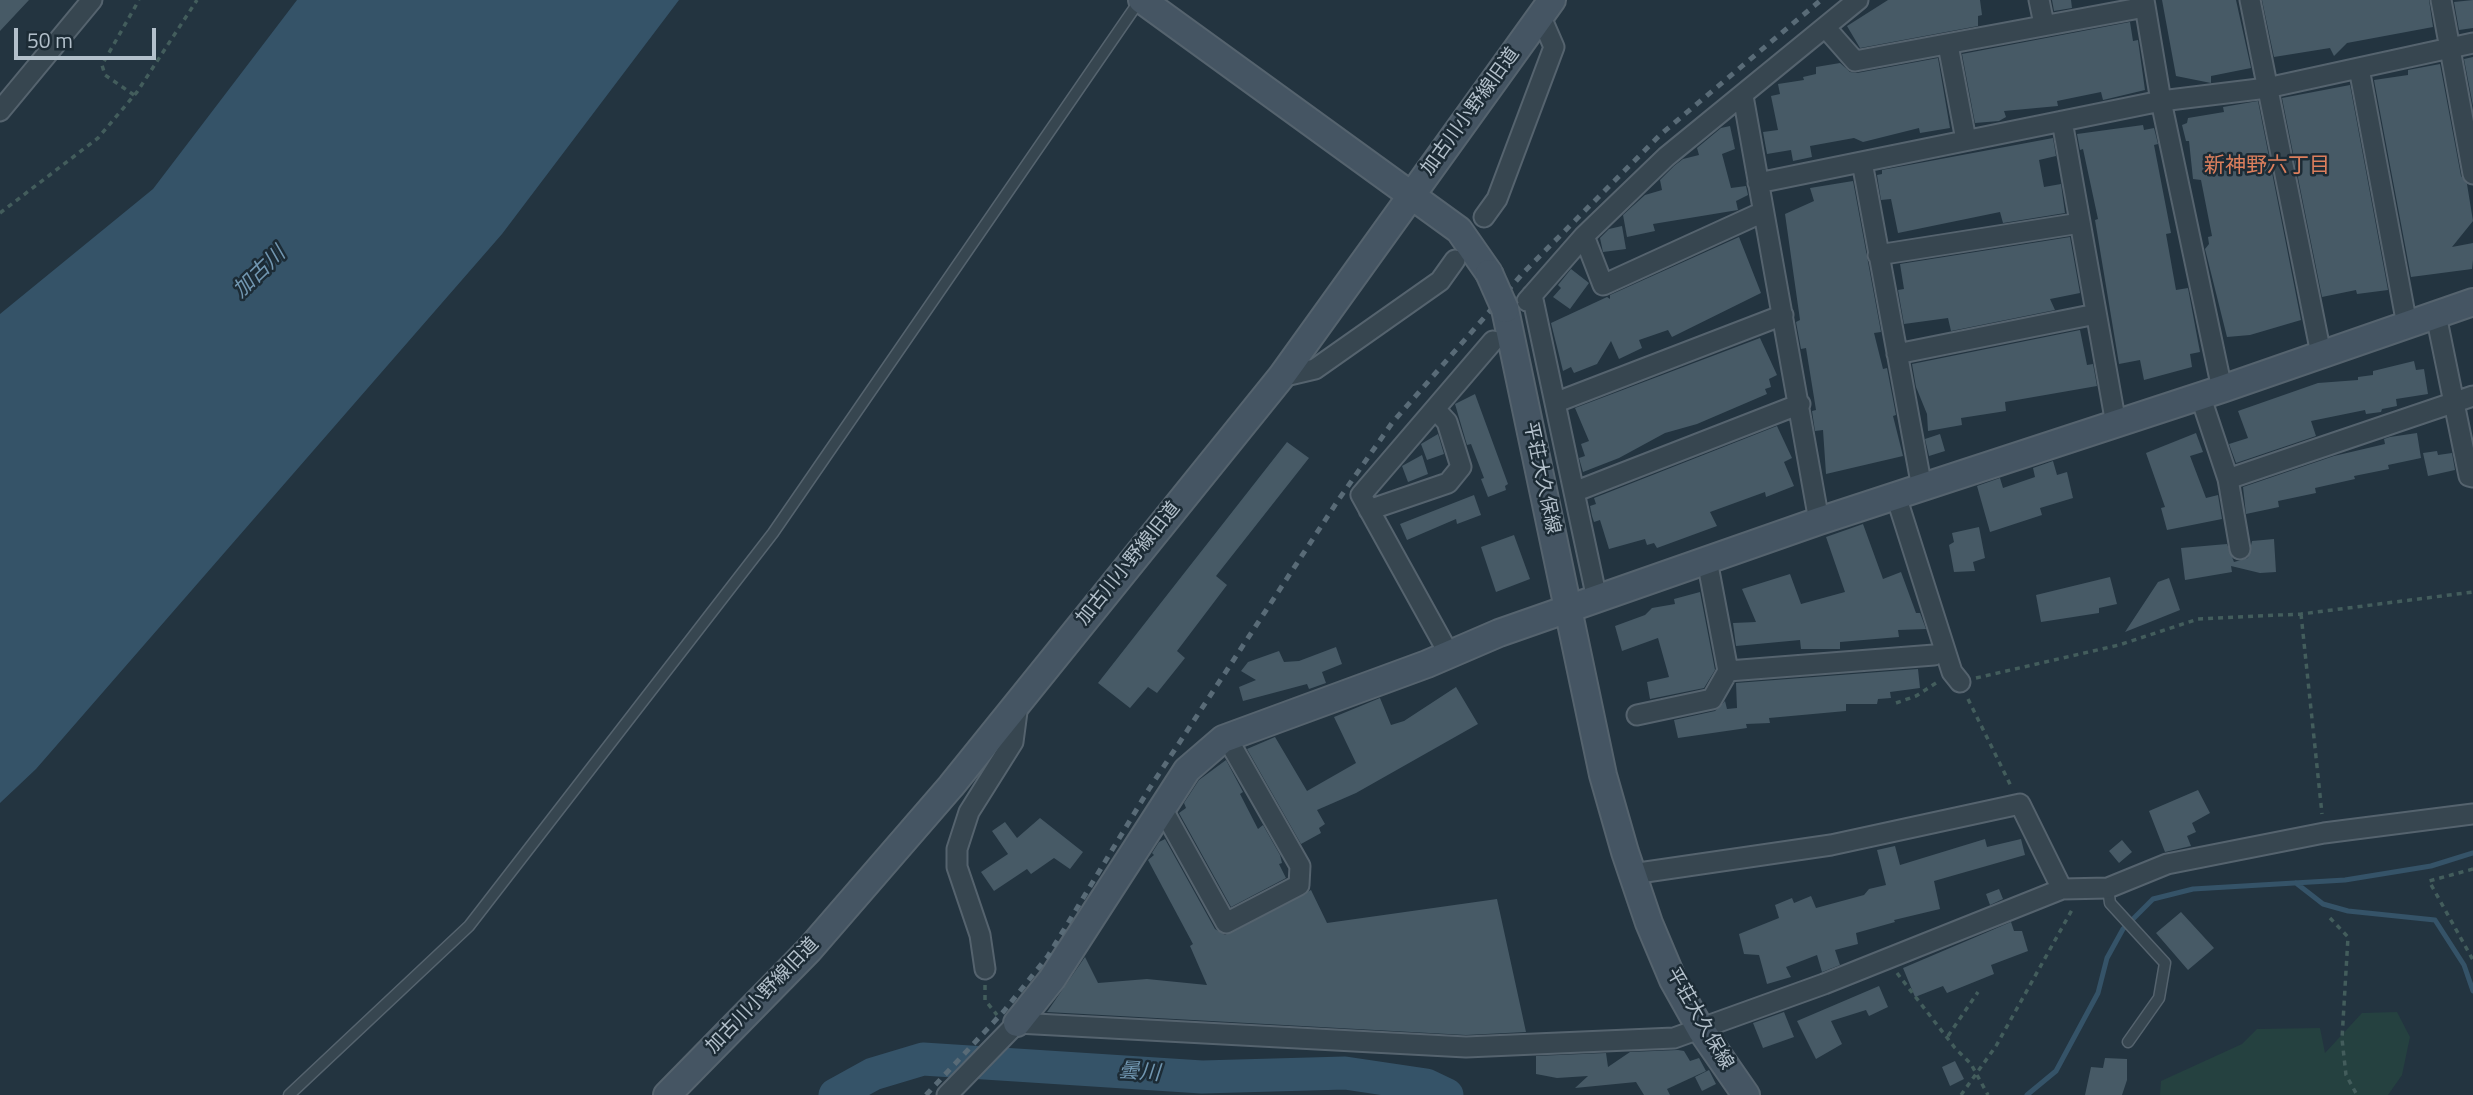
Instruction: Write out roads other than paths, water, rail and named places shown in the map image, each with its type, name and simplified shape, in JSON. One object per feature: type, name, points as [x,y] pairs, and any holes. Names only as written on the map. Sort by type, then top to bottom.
[{"type":"street","points":[[0,111],[92,0]]},
{"type":"street","name":"平荘大久保線","points":[[1141,0],[1459,230],[1489,273],[1521,302],[1569,609],[1603,775],[1632,874],[1673,980],[1701,1030],[1746,1095]]},
{"type":"street","points":[[1597,599],[1557,402],[1521,302],[1584,236],[1666,157],[1858,0]]},
{"type":"street","points":[[2039,0],[2044,24]]},
{"type":"street","points":[[2250,0],[2321,354]]},
{"type":"street","points":[[2441,0],[2473,174]]},
{"type":"street","points":[[1825,27],[1855,61],[1948,45],[2145,4],[2240,549]]},
{"type":"street","points":[[1484,217],[1497,199],[1555,47],[1547,9]]},
{"type":"street","name":"加古川小野線旧道","points":[[667,1095],[809,950],[951,786],[1281,377],[1402,188],[1547,9]]},
{"type":"street","points":[[1758,183],[2161,101],[2267,88],[2473,43]]},
{"type":"street","points":[[1948,45],[1966,141]]},
{"type":"street","points":[[2359,68],[2407,325]]},
{"type":"street","points":[[1743,96],[1819,521]]},
{"type":"street","points":[[2062,121],[2116,424]]},
{"type":"street","points":[[1862,162],[1922,488]]},
{"type":"street","points":[[1584,236],[1603,285],[1763,212]]},
{"type":"street","points":[[1878,254],[2080,223]]},
{"type":"street","points":[[1281,377],[1315,369],[1440,281],[1455,260]]},
{"type":"street","points":[[950,1092],[1013,1027],[1060,968],[1187,770],[1209,749],[1227,738],[1707,560],[2473,302]]},
{"type":"street","points":[[1897,354],[2096,314]]},
{"type":"street","points":[[1557,402],[1783,315]]},
{"type":"street","points":[[2436,315],[2464,399],[2469,476],[2473,477]]},
{"type":"street","points":[[1365,502],[1434,409],[1493,341]]},
{"type":"street","points":[[2228,480],[2464,399]]},
{"type":"street","points":[[1574,492],[1800,404]]},
{"type":"street","points":[[1365,502],[1448,483],[1461,467],[1447,422],[1434,409]]},
{"type":"street","points":[[1896,496],[1956,677]]},
{"type":"street","points":[[1365,502],[1449,654]]},
{"type":"street","points":[[1649,718],[1712,699],[1728,671],[1707,560]]},
{"type":"street","points":[[1728,671],[1934,655]]},
{"type":"street","points":[[985,969],[977,922],[957,867],[957,849],[969,812],[1013,742],[1019,699]]},
{"type":"street","points":[[1162,808],[1226,923],[1299,885],[1300,866],[1227,738]]},
{"type":"street","points":[[1632,874],[1831,845],[2020,804],[2062,889]]},
{"type":"street","points":[[1013,1027],[1466,1048],[1674,1038],[1892,958],[2062,889],[2108,888],[2167,864],[2324,834],[2473,814]]},
{"type":"lane","points":[[289,1095],[469,926],[773,533],[1141,0]]},
{"type":"lane","points":[[2108,888],[2110,903],[2165,963],[2159,998],[2128,1042]]},
{"type":"water","name":"加古川","points":[[297,0],[679,0],[502,234],[36,769],[0,803],[0,314],[153,189]]},
{"type":"waterway","points":[[2027,1095],[2056,1071],[2098,993],[2107,958],[2123,929],[2153,899],[2193,889],[2345,880],[2431,866],[2473,853]]},
{"type":"waterway","points":[[2296,883],[2323,904],[2348,911],[2435,920],[2464,965],[2473,991]]},
{"type":"waterway","name":"曇川","points":[[835,1095],[873,1074],[923,1059],[1202,1077],[1345,1073],[1426,1085],[1447,1095]]},
{"type":"railway","points":[[926,1095],[1004,1011],[1048,956],[1149,789],[1339,499],[1392,423],[1524,272],[1661,134],[1821,0]]},
{"type":"district","name":"新神野六丁目","points":[[2267,167]]}]
